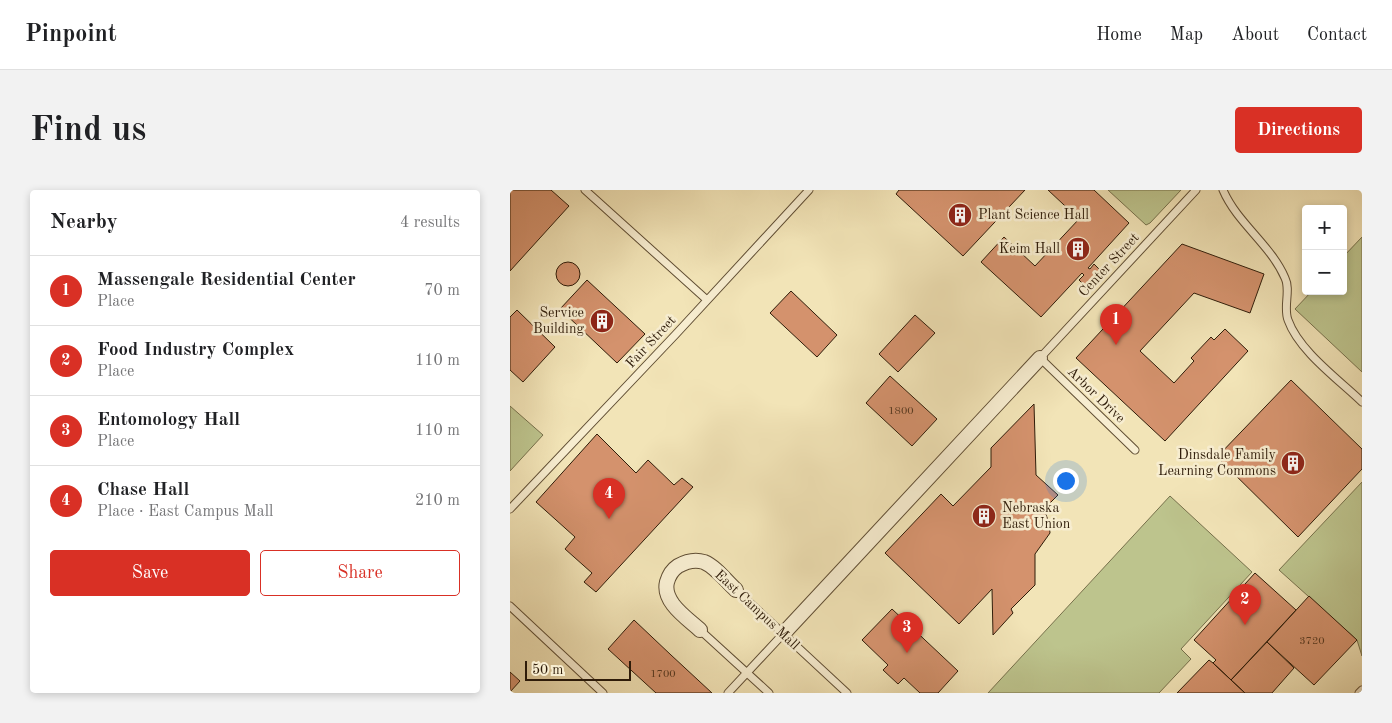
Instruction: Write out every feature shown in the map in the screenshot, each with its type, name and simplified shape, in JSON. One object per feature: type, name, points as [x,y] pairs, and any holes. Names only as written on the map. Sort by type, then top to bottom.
[{"type":"street","points":[[783,634],[1040,358]]},
{"type":"street","name":"East Campus Mall","points":[[700,630],[675,606],[668,594],[666,584],[669,575],[674,569],[683,563],[703,562],[736,590]]},
{"type":"lane","points":[[585,190],[707,300]]},
{"type":"lane","name":"Fair Street","points":[[510,509],[809,190]]},
{"type":"lane","name":"Center Street","points":[[1040,358],[1196,190]]},
{"type":"lane","points":[[1223,190],[1228,203],[1273,259],[1286,279],[1287,317],[1293,334],[1304,348],[1362,402]]},
{"type":"lane","name":"Arbor Drive","points":[[1040,358],[1136,450]]},
{"type":"lane","name":"East Campus Mall","points":[[736,590],[847,693]]},
{"type":"lane","points":[[510,606],[603,693]]},
{"type":"lane","name":"East Campus Mall","points":[[700,630],[769,693]]},
{"type":"lane","points":[[728,693],[783,634]]},
{"type":"green space","points":[[1108,190],[1181,190],[1146,225]]},
{"type":"green space","points":[[1362,237],[1362,372],[1295,309],[1308,295],[1347,295],[1347,253]]},
{"type":"green space","points":[[510,406],[543,435],[510,471]]},
{"type":"green space","points":[[1362,482],[1362,656],[1357,640],[1279,570]]},
{"type":"green space","points":[[1170,496],[1252,572],[1181,649],[1191,659],[1159,693],[988,693]]},
{"type":"building","points":[[510,190],[551,190],[569,206],[510,271]]},
{"type":"building","name":"Plant Science Hall","points":[[899,190],[1025,190],[963,256],[896,194]]},
{"type":"building","name":"Keim Hall","points":[[1048,190],[1094,190],[1129,223],[1088,268],[1090,269],[1094,264],[1101,271],[1086,287],[1079,280],[1084,275],[1082,273],[1041,317],[981,262],[1004,237],[1035,266],[1079,219]]},
{"type":"building","points":[[1182,244],[1264,274],[1250,313],[1194,293],[1140,351],[1174,383],[1194,361],[1191,358],[1211,337],[1214,340],[1225,329],[1248,351],[1165,441],[1076,358]]},
{"type":"building","points":[[568,262],[573,263],[579,269],[579,279],[573,285],[568,286],[563,285],[557,279],[556,274],[557,269],[563,263]]},
{"type":"building","name":"Service Building","points":[[587,280],[645,334],[617,363],[560,309]]},
{"type":"building","points":[[791,291],[837,335],[817,357],[770,313]]},
{"type":"building","points":[[517,310],[555,347],[523,382],[510,370],[510,317]]},
{"type":"building","points":[[915,315],[935,333],[898,372],[879,354]]},
{"type":"building","points":[[890,376],[937,419],[912,446],[866,403]]},
{"type":"building","name":"Dinsdale Family Learning Commons","points":[[1291,380],[1362,449],[1362,469],[1298,537],[1217,457]]},
{"type":"building","name":"Nebraska East Union","points":[[1034,404],[1036,475],[1058,495],[1044,509],[1050,533],[1035,554],[1035,585],[1011,609],[1013,613],[993,635],[992,589],[959,624],[885,553],[941,494],[953,506],[991,467],[991,448]]},
{"type":"building","points":[[597,434],[636,473],[648,460],[674,485],[682,478],[693,487],[596,592],[584,582],[592,573],[565,549],[575,537],[536,502]]},
{"type":"building","points":[[1255,573],[1296,610],[1231,680],[1213,663],[1216,660],[1194,640]]},
{"type":"building","points":[[1309,596],[1357,640],[1314,685],[1267,642]]},
{"type":"building","points":[[892,609],[958,671],[938,693],[920,693],[904,678],[898,684],[883,670],[888,665],[862,640]]},
{"type":"building","points":[[634,620],[712,693],[656,693],[608,649]]},
{"type":"building","points":[[1267,642],[1294,668],[1272,693],[1245,693],[1231,680]]},
{"type":"building","points":[[1209,660],[1213,663],[1245,693],[1177,693]]},
{"type":"building","points":[[510,672],[520,681],[510,692]]},
{"type":"place","name":"Plant Science Hall","points":[[960,215]]},
{"type":"place","name":"Keim Hall","points":[[1078,249]]},
{"type":"place","name":"Service Building","points":[[602,321]]},
{"type":"place","name":"Massengale Residential Center","points":[[1116,345]]},
{"type":"place","name":"Dinsdale Family Learning Commons","points":[[1293,463]]},
{"type":"place","name":"Nebraska East Union","points":[[984,516]]},
{"type":"place","name":"Chase Hall","points":[[609,519]]},
{"type":"place","name":"Food Industry Complex","points":[[1245,625]]},
{"type":"place","name":"Entomology Hall","points":[[907,653]]}]
